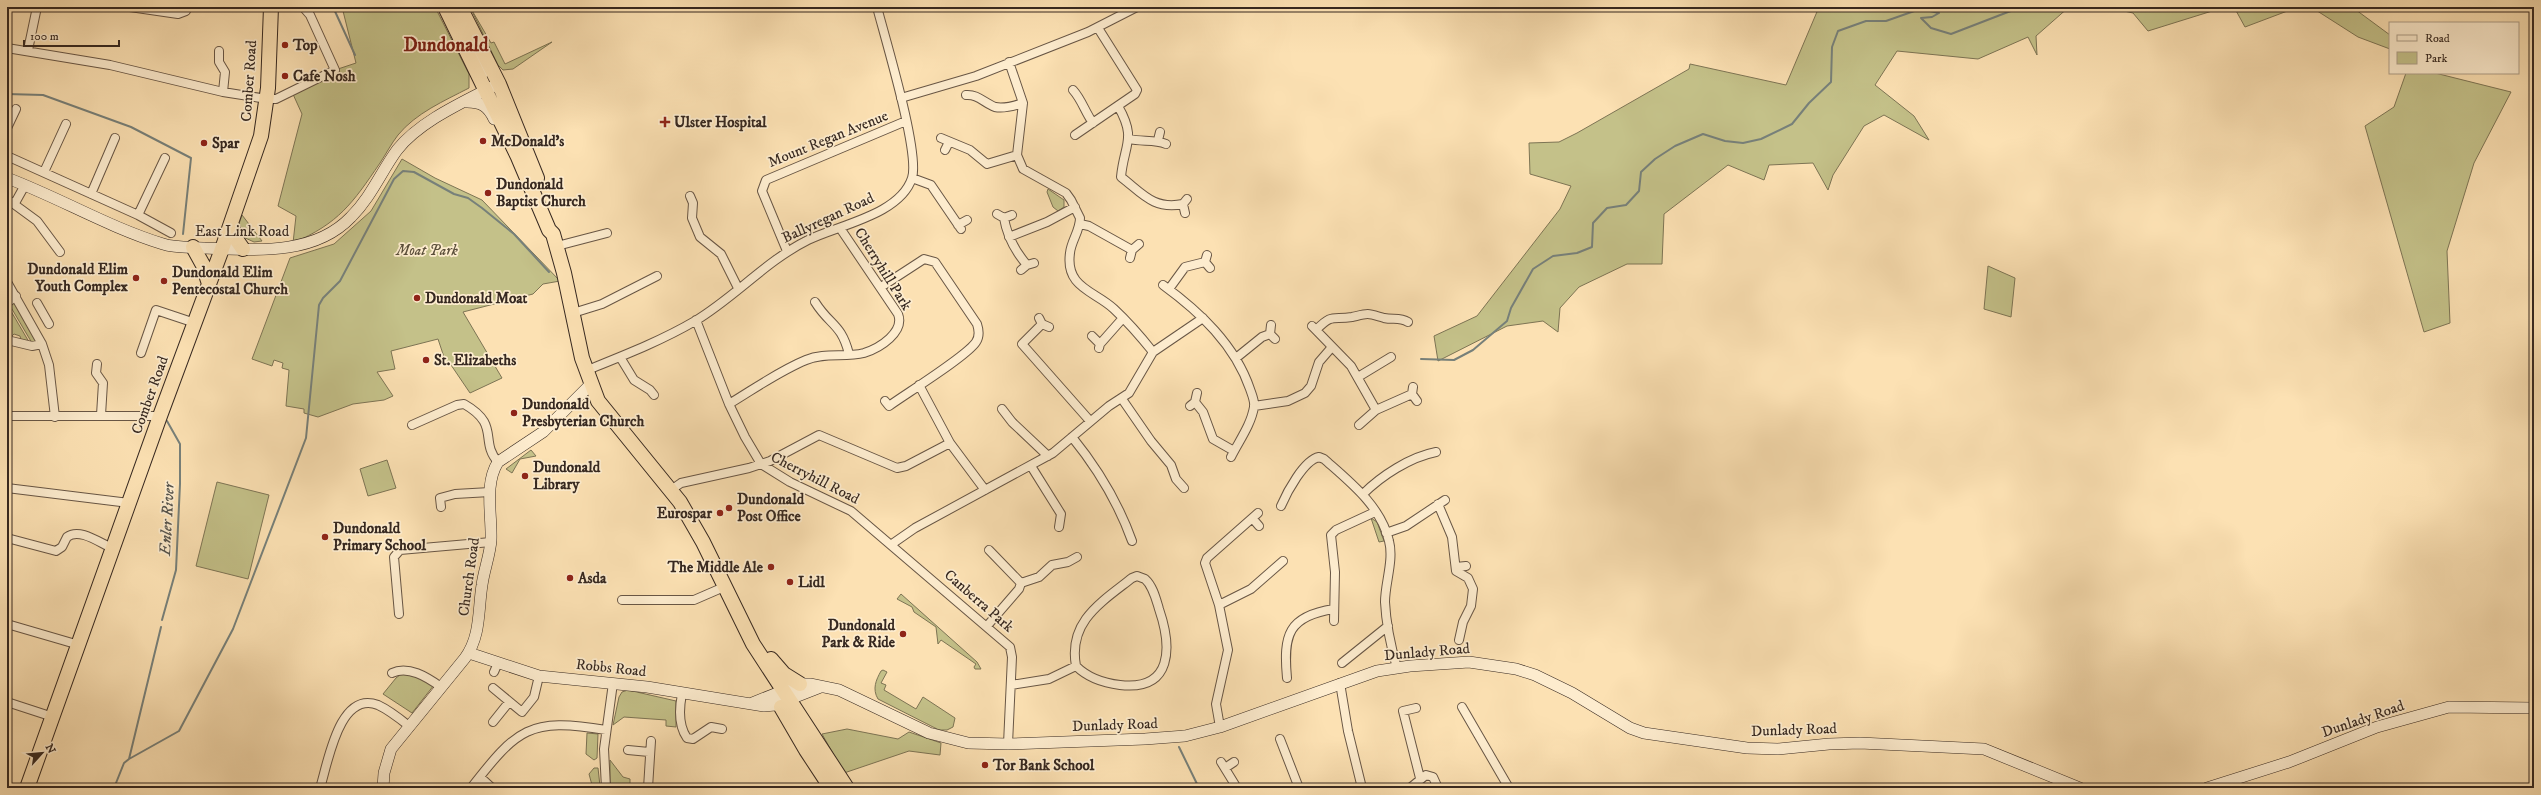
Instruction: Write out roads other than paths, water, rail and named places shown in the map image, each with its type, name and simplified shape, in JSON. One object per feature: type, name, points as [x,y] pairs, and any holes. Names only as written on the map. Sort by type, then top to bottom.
[{"type":"highway","name":"Comber Road","points":[[27,788],[114,549],[160,416],[222,249],[261,136],[267,99],[270,7]]},
{"type":"highway","points":[[445,7],[492,87],[547,203],[554,227],[555,240],[573,313],[585,372],[590,385],[606,413],[671,490],[689,517],[753,644],[763,656],[806,750],[832,788]]},
{"type":"highway","points":[[462,11],[492,87],[513,146],[549,230],[555,240]]},
{"type":"highway","points":[[231,223],[236,240],[243,249]]},
{"type":"highway","points":[[193,247],[203,265],[209,284]]},
{"type":"highway","points":[[731,600],[742,607],[774,664],[800,684]]},
{"type":"highway","points":[[781,698],[847,788]]},
{"type":"street","points":[[28,50],[37,7]]},
{"type":"street","points":[[130,7],[178,14],[186,11],[187,7]]},
{"type":"street","points":[[7,48],[28,50],[110,65],[223,92],[276,99],[334,70],[310,15],[303,7]]},
{"type":"street","points":[[877,7],[906,121],[912,159],[912,178],[931,185],[960,227],[967,220]]},
{"type":"street","points":[[901,98],[976,76],[1098,28],[1137,7]]},
{"type":"street","points":[[1075,135],[1135,94],[1135,85],[1098,28]]},
{"type":"street","points":[[219,51],[219,62],[225,72],[223,92]]},
{"type":"street","points":[[1009,62],[1023,103],[1017,156],[1023,168],[1035,177],[1066,193],[1080,218],[1080,224],[1070,254],[1073,275],[1085,291],[1112,307],[1153,352]]},
{"type":"street","name":"East Link Road","points":[[7,178],[25,185],[97,220],[164,245],[222,249],[294,246],[312,242],[333,232],[363,205],[398,150],[410,135],[440,115],[492,87]]},
{"type":"street","points":[[1072,91],[1080,99],[1085,112],[1093,123]]},
{"type":"street","points":[[972,93],[995,107],[1007,107],[1023,103]]},
{"type":"street","points":[[465,102],[480,103],[487,107],[503,136],[513,146]]},
{"type":"street","points":[[1118,106],[1128,123],[1129,139],[1121,177],[1138,193],[1159,204],[1173,206],[1185,201],[1185,213]]},
{"type":"street","points":[[7,128],[16,109]]},
{"type":"street","name":"Mount Regan Avenue","points":[[787,251],[762,191],[766,180],[906,121]]},
{"type":"street","points":[[44,172],[66,124]]},
{"type":"street","points":[[1129,139],[1142,142],[1159,136],[1166,144]]},
{"type":"street","points":[[91,194],[115,138]]},
{"type":"street","points":[[945,150],[945,140],[970,150],[987,164],[1017,156]]},
{"type":"street","points":[[7,156],[138,215],[171,233]]},
{"type":"street","points":[[138,215],[165,158]]},
{"type":"street","name":"Ballyregan Road","points":[[585,372],[620,357],[696,320],[787,251],[819,235],[872,215],[887,206],[901,194],[912,178]]},
{"type":"street","points":[[25,185],[11,201],[37,221],[60,252]]},
{"type":"street","points":[[690,196],[692,203],[692,218],[700,237],[721,254],[738,288]]},
{"type":"street","points":[[1009,236],[1047,222],[1075,207]]},
{"type":"street","points":[[1004,216],[1009,236],[1017,253],[1027,266]]},
{"type":"street","points":[[1080,224],[1089,226],[1131,254],[1138,244]]},
{"type":"street","name":"Cherryhill Park","points":[[729,404],[808,359],[869,351],[893,335],[899,328],[898,314],[840,228]]},
{"type":"street","points":[[555,240],[608,232]]},
{"type":"street","points":[[881,287],[924,259],[929,259],[935,262],[978,327],[978,337],[973,346],[889,406],[885,401]]},
{"type":"street","points":[[1197,393],[1192,404],[1203,412],[1213,439],[1232,454],[1250,421],[1254,406],[1247,378],[1236,358],[1203,318],[1166,287],[1185,267],[1207,262]]},
{"type":"street","points":[[573,313],[602,304],[657,276]]},
{"type":"street","points":[[7,282],[30,320],[42,344],[49,365],[55,417]]},
{"type":"street","points":[[7,303],[16,296]]},
{"type":"street","points":[[815,302],[826,317],[841,330],[849,354]]},
{"type":"street","points":[[37,304],[49,324]]},
{"type":"street","points":[[141,353],[156,310],[195,322]]},
{"type":"street","points":[[30,320],[42,312]]},
{"type":"street","points":[[1376,410],[1358,377],[1314,328],[1329,318],[1351,317],[1366,312],[1385,318],[1404,317]]},
{"type":"street","points":[[1092,336],[1099,346],[1123,318]]},
{"type":"street","points":[[892,544],[914,528],[1048,456],[1090,421],[1122,399],[1136,385],[1153,352],[1203,318]]},
{"type":"street","points":[[696,320],[729,404],[745,437],[761,464],[819,435],[897,468],[906,466],[950,443]]},
{"type":"street","points":[[1044,323],[1022,344],[1090,421]]},
{"type":"street","points":[[1236,358],[1262,337],[1272,336],[1271,325]]},
{"type":"street","points":[[7,340],[32,346],[42,344]]},
{"type":"street","points":[[1254,406],[1288,401],[1305,393],[1311,386],[1319,362],[1332,347]]},
{"type":"street","points":[[620,357],[634,380],[650,390],[654,395]]},
{"type":"street","points":[[1358,377],[1391,357]]},
{"type":"street","points":[[97,364],[96,373],[103,383],[101,415]]},
{"type":"street","points":[[412,425],[457,405],[464,404],[482,417],[486,423],[492,453],[498,462],[543,432],[590,385]]},
{"type":"street","points":[[919,385],[950,443],[985,490]]},
{"type":"street","points":[[1359,425],[1376,410],[1414,394]]},
{"type":"street","points":[[1122,399],[1151,441],[1171,465],[1176,479],[1186,489]]},
{"type":"street","points":[[1002,409],[1012,422],[1048,456]]},
{"type":"street","points":[[7,416],[160,416]]},
{"type":"street","points":[[1072,437],[1106,482],[1123,516],[1132,541]]},
{"type":"street","points":[[1363,494],[1380,479],[1433,453],[1428,444]]},
{"type":"street","points":[[1281,506],[1287,491],[1312,461],[1319,457],[1324,459],[1363,494],[1386,533],[1390,550],[1386,602],[1388,626],[1397,668]]},
{"type":"street","name":"Church Road","points":[[383,788],[388,756],[409,726],[469,653],[479,619],[482,585],[491,542],[490,492],[493,470],[498,462]]},
{"type":"street","name":"Cherryhill Road","points":[[671,490],[681,483],[761,464],[790,482],[851,511],[892,544]]},
{"type":"street","points":[[1031,466],[1061,514],[1059,526]]},
{"type":"street","points":[[7,488],[129,503]]},
{"type":"street","points":[[441,507],[440,498],[455,494],[490,492]]},
{"type":"street","points":[[1386,533],[1406,526],[1442,502],[1452,537],[1456,571],[1472,583],[1473,589],[1471,606],[1463,622],[1463,636]]},
{"type":"street","points":[[1334,621],[1335,572],[1331,535],[1336,530],[1375,512]]},
{"type":"street","points":[[1220,727],[1216,704],[1228,650],[1219,605],[1205,561],[1256,516],[1259,526]]},
{"type":"street","points":[[7,538],[56,551],[62,547],[67,537],[75,534],[88,536],[101,544],[114,549]]},
{"type":"street","points":[[399,614],[394,557],[400,550],[491,542]]},
{"type":"street","name":"Canberra Park","points":[[892,544],[1010,647],[1011,685],[1008,744]]},
{"type":"street","points":[[987,549],[1021,583]]},
{"type":"street","points":[[1021,583],[1039,577],[1052,565],[1077,557]]},
{"type":"street","points":[[1219,605],[1251,589],[1281,563],[1284,572]]},
{"type":"street","points":[[1456,567],[1466,566]]},
{"type":"street","points":[[1137,576],[1145,579],[1155,597],[1166,639],[1166,658],[1160,673],[1149,683],[1134,686],[1095,680],[1076,666],[1074,642],[1078,629],[1085,618],[1132,578],[1137,576]]},
{"type":"street","points":[[987,626],[1019,589],[1021,583]]},
{"type":"street","points":[[622,600],[694,600],[724,587]]},
{"type":"street","points":[[1287,678],[1286,640],[1300,620],[1307,615],[1334,609]]},
{"type":"street","points":[[7,624],[79,645]]},
{"type":"street","points":[[1342,663],[1388,626]]},
{"type":"street","name":"Robbs Road","points":[[469,653],[496,667],[539,676],[613,683],[770,706],[781,698]]},
{"type":"street","name":"Dunlady Road","points":[[800,684],[810,684],[835,689],[944,738],[968,743],[1008,744],[1168,738],[1220,727],[1340,683],[1397,668],[1469,662],[1516,669],[1551,682],[1630,728],[1664,737],[1778,749],[1852,744],[1984,749],[2080,788]]},
{"type":"street","points":[[1011,685],[1049,679],[1076,666]]},
{"type":"street","points":[[392,673],[399,669],[413,672],[441,687]]},
{"type":"street","points":[[492,688],[522,712],[534,696],[539,676]]},
{"type":"street","points":[[606,788],[604,763],[606,730],[613,683]]},
{"type":"street","points":[[1340,683],[1348,731],[1362,788]]},
{"type":"street","points":[[781,698],[800,684]]},
{"type":"street","points":[[781,698],[821,687]]},
{"type":"street","points":[[682,694],[680,707],[681,730],[687,738],[693,739],[711,727],[722,729]]},
{"type":"street","points":[[7,702],[53,716]]},
{"type":"street","points":[[494,722],[509,702]]},
{"type":"street","points":[[320,788],[341,722],[352,708],[368,704],[377,705],[409,726]]},
{"type":"street","name":"Dunlady Road","points":[[2207,788],[2290,762],[2377,727],[2449,707],[2534,708]]},
{"type":"street","points":[[1416,708],[1403,711],[1420,778]]},
{"type":"street","points":[[1468,710],[1509,788]]},
{"type":"street","points":[[471,788],[500,752],[524,732],[557,724],[606,730]]},
{"type":"street","points":[[648,788],[649,752],[651,741]]},
{"type":"street","points":[[1291,741],[1281,742],[1299,788]]},
{"type":"street","points":[[628,750],[649,752]]},
{"type":"street","points":[[1234,762],[1223,765],[1237,788]]},
{"type":"street","points":[[1410,788],[1420,778],[1426,775],[1431,776],[1438,788]]},
{"type":"street","points":[[480,777],[492,788]]},
{"type":"waterway","points":[[333,7],[355,55]]},
{"type":"waterway","points":[[1421,359],[1454,360],[1473,350],[1507,321],[1511,308],[1533,269],[1553,256],[1577,253],[1592,247],[1593,223],[1607,208],[1626,205],[1639,191],[1641,172],[1655,159],[1675,146],[1703,134],[1725,141],[1743,143],[1761,139],[1792,124],[1809,103],[1831,82],[1832,47],[1838,31],[1866,21],[1886,21],[1920,9],[1939,13],[1932,17],[1921,18],[1931,28],[1951,34],[2021,7]]},
{"type":"waterway","points":[[7,94],[43,95],[131,127],[191,158],[183,234]]},
{"type":"waterway","points":[[129,759],[179,731],[233,629],[306,438],[319,305],[323,298],[340,281],[394,179],[403,171],[414,172],[454,194],[468,198],[514,234],[549,272]]},
{"type":"waterway","name":"Enler River","points":[[162,620],[176,570],[180,484],[180,444],[167,421]]},
{"type":"waterway","name":"Enler River","points":[[114,788],[124,763],[129,759],[161,627]]},
{"type":"waterway","points":[[1179,747],[1199,788]]},
{"type":"place","name":"Top","points":[[285,45]]},
{"type":"place","name":"Cafe Nosh","points":[[285,76]]},
{"type":"place","name":"Ulster Hospital","points":[[665,122]]},
{"type":"place","name":"McDonald's","points":[[483,141]]},
{"type":"place","name":"Spar","points":[[204,143]]},
{"type":"place","name":"Dundonald Baptist Church","points":[[488,193]]},
{"type":"place","name":"Dundonald Elim Youth Complex","points":[[136,278]]},
{"type":"place","name":"Dundonald Elim Pentecostal Church","points":[[164,281]]},
{"type":"place","name":"Dundonald Moat","points":[[417,298]]},
{"type":"place","name":"St. Elizabeths","points":[[426,360]]},
{"type":"place","name":"Dundonald Presbyterian Church","points":[[514,413]]},
{"type":"place","name":"Dundonald Library","points":[[525,476]]},
{"type":"place","name":"Dundonald Post Office","points":[[729,508]]},
{"type":"place","name":"Eurospar","points":[[720,513]]},
{"type":"place","name":"Dundonald Primary School","points":[[325,537]]},
{"type":"place","name":"The Middle Ale","points":[[771,567]]},
{"type":"place","name":"Asda","points":[[570,578]]},
{"type":"place","name":"Lidl","points":[[790,582]]},
{"type":"place","name":"Dundonald Park & Ride","points":[[903,634]]},
{"type":"place","name":"Tor Bank School","points":[[985,765]]},
{"type":"district","name":"Dundonald","points":[[446,45]]},
{"type":"park label","name":"Moat Park","points":[[427,250]]}]
